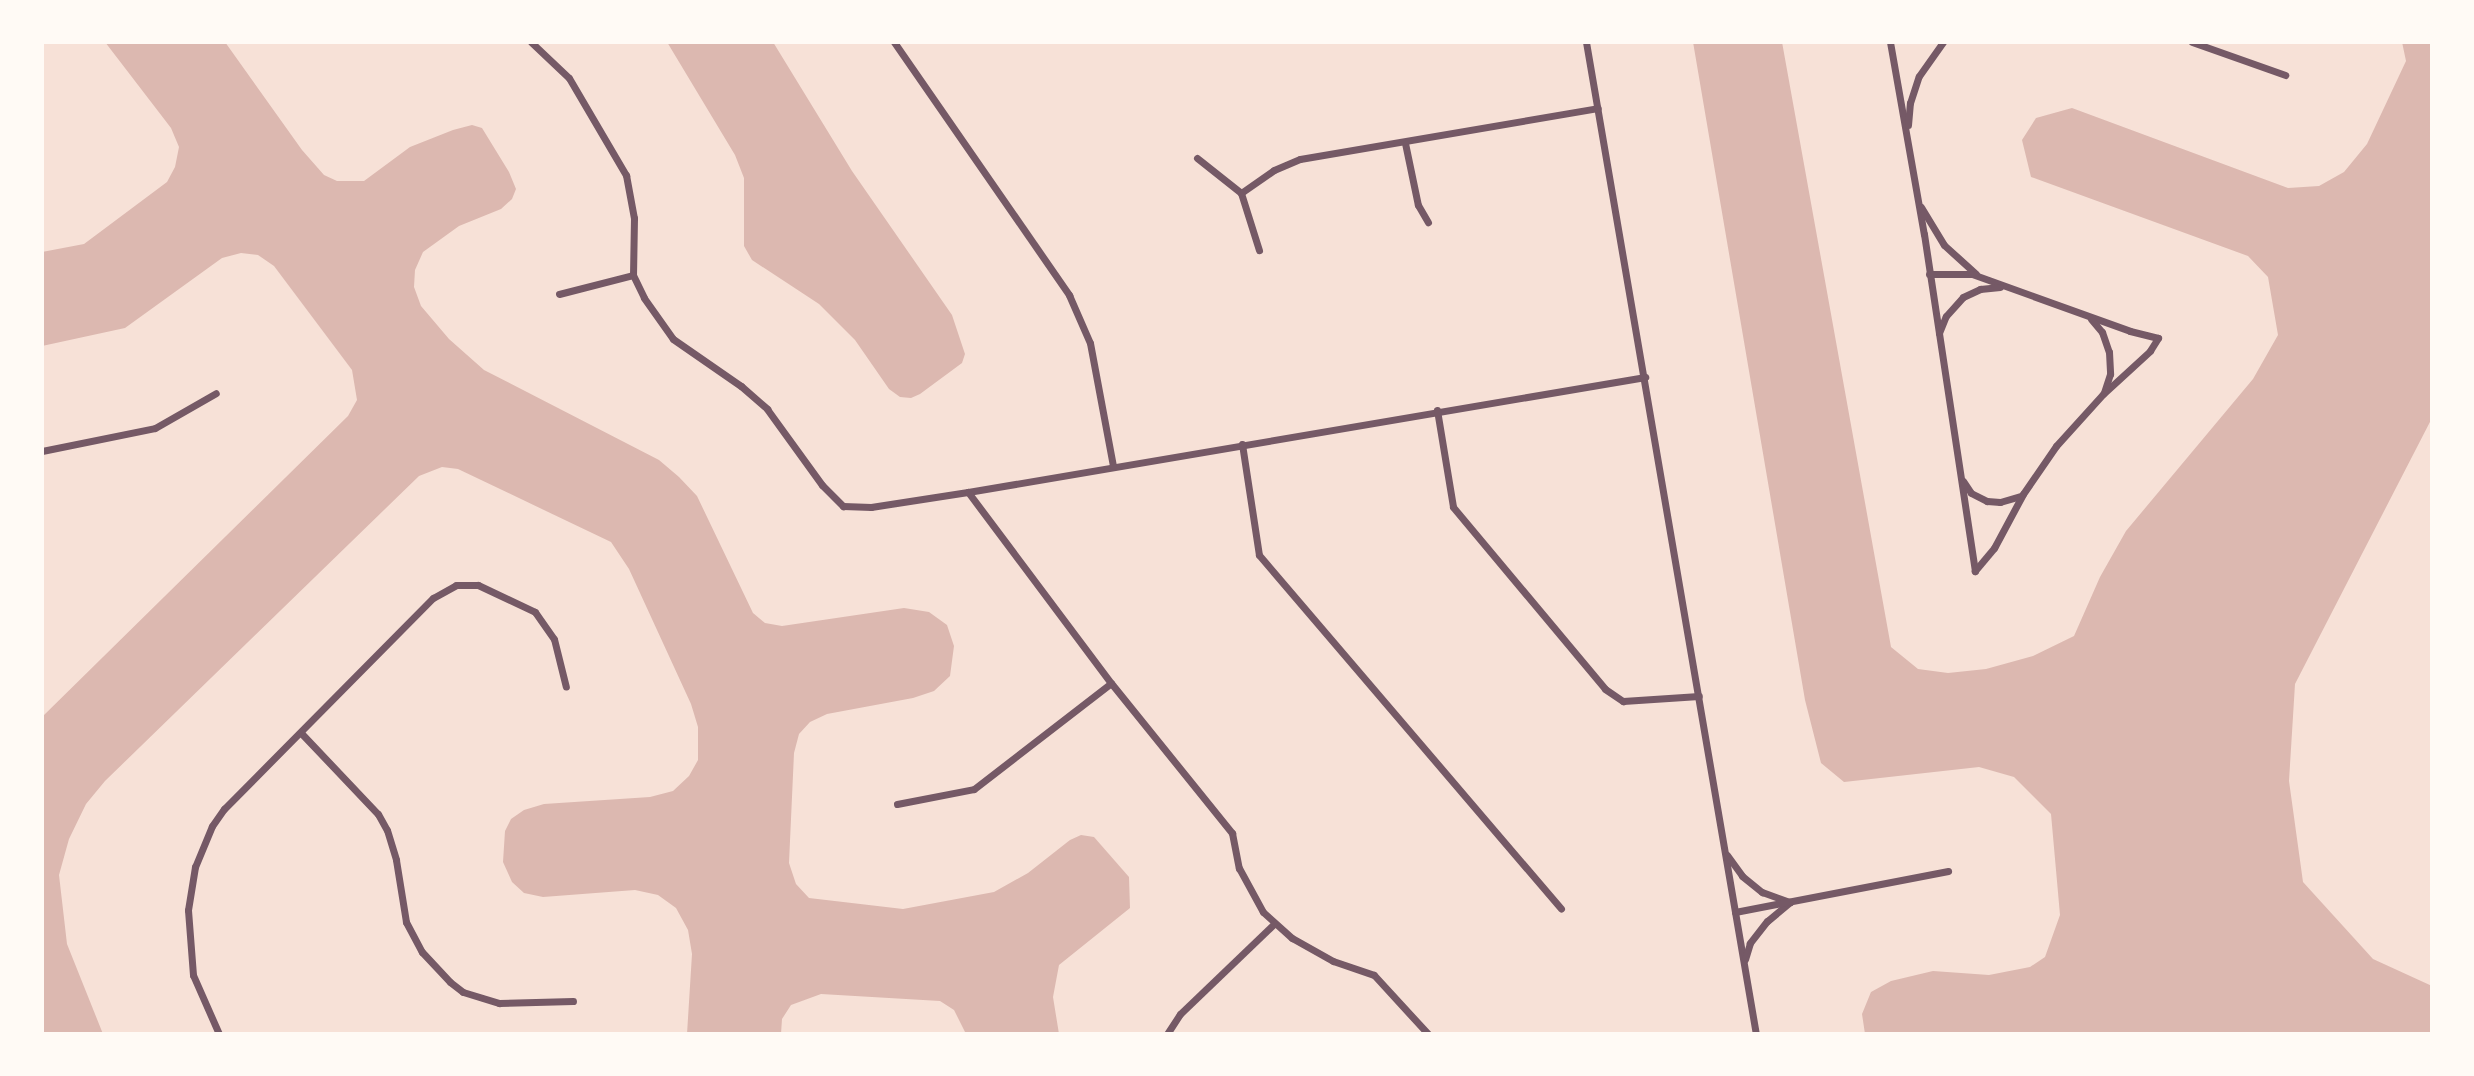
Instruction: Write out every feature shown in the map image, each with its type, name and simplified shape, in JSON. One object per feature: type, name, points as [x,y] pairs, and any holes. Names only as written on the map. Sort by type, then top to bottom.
[{"type":"street","points":[[531,42],[569,78],[626,175],[634,218],[633,275],[644,298],[673,339],[707,366],[741,386],[767,409],[822,485],[843,506],[871,507],[968,492],[1645,377]]},
{"type":"street","points":[[894,42],[1069,295],[1090,343],[1113,466]]},
{"type":"street","points":[[1586,42],[1756,1034]]},
{"type":"street","points":[[1890,42],[1975,571],[1994,548],[2023,494],[2056,446],[2103,394],[2150,351],[2158,338],[1962,272],[1929,274]]},
{"type":"street","points":[[1908,148],[1909,111],[1915,87],[1923,68],[1943,42]]},
{"type":"street","points":[[2192,42],[2285,75]]},
{"type":"street","points":[[1241,193],[1274,170],[1300,159],[1598,108]]},
{"type":"street","points":[[1405,143],[1418,205],[1428,222]]},
{"type":"street","points":[[1197,158],[1241,193],[1259,250]]},
{"type":"street","points":[[1918,202],[1944,245],[1986,280]]},
{"type":"street","points":[[559,294],[633,275]]},
{"type":"street","points":[[1939,346],[1944,320],[1959,300],[1980,289],[2010,289]]},
{"type":"street","points":[[2083,315],[2097,326],[2109,349],[2111,369],[2103,394]]},
{"type":"street","points":[[42,451],[155,428],[216,393]]},
{"type":"street","points":[[1437,410],[1453,507],[1605,689],[1623,701],[1699,696]]},
{"type":"street","points":[[1242,444],[1259,555],[1561,908]]},
{"type":"street","points":[[1961,475],[1971,493],[1984,500],[2000,502],[2023,494]]},
{"type":"street","points":[[968,492],[1111,683],[1232,833],[1239,868],[1263,912],[1292,938],[1333,961],[1374,975],[1428,1034]]},
{"type":"street","points":[[219,1034],[193,975],[188,910],[195,867],[212,826],[224,809],[302,734],[433,598],[456,585],[478,585],[535,612],[554,639],[566,687]]},
{"type":"street","points":[[897,804],[974,789],[1111,683]]},
{"type":"street","points":[[302,734],[378,814],[394,852],[406,922],[422,952],[450,982],[463,992],[499,1003],[573,1001]]},
{"type":"street","points":[[1725,853],[1742,876],[1762,892],[1790,902]]},
{"type":"street","points":[[1735,912],[1948,871]]},
{"type":"street","points":[[1744,963],[1750,943],[1790,902]]},
{"type":"street","points":[[1167,1034],[1180,1014],[1274,924]]},
{"type":"shaded area","points":[[105,42],[225,42],[302,150],[324,175],[337,181],[364,181],[410,147],[453,130],[472,125],[482,128],[516,189],[512,199],[501,209],[459,226],[423,252],[415,270],[414,287],[421,306],[449,339],[484,370],[659,460],[679,477],[697,496],[753,613],[765,623],[782,626],[904,608],[929,612],[947,625],[954,646],[950,676],[934,691],[913,698],[827,714],[810,722],[799,734],[794,753],[789,863],[796,884],[809,898],[903,909],[994,892],[1028,873],[1070,840],[1081,835],[1094,837],[1129,877],[1130,908],[1059,965],[1053,997],[1059,1034],[966,1034],[954,1010],[940,1001],[821,994],[791,1005],[782,1019],[781,1034],[687,1034],[692,954],[688,930],[676,908],[658,895],[635,890],[543,897],[524,893],[512,882],[503,862],[505,831],[511,819],[524,810],[544,804],[650,797],[673,791],[689,776],[698,760],[698,727],[691,704],[629,569],[611,542],[458,469],[442,467],[419,476],[105,781],[86,804],[69,839],[59,875],[67,944],[103,1034],[42,1034],[42,717],[348,416],[357,400],[352,370],[274,266],[258,255],[241,253],[222,258],[125,328],[42,346],[42,252],[84,244],[167,182],[175,167],[179,147],[171,128]]},
{"type":"shaded area","points":[[667,42],[773,42],[852,171],[952,315],[965,354],[962,363],[920,394],[911,398],[900,397],[889,389],[855,340],[819,304],[752,260],[744,246],[744,178],[735,155]]},
{"type":"shaded area","points":[[1693,42],[1782,42],[1891,647],[1918,669],[1948,673],[1986,669],[2033,656],[2074,636],[2100,577],[2126,531],[2253,379],[2278,335],[2268,277],[2248,256],[2031,177],[2022,140],[2036,118],[2072,108],[2288,188],[2319,186],[2344,172],[2367,144],[2406,61],[2402,42],[2432,42],[2432,418],[2295,684],[2289,781],[2303,882],[2373,959],[2432,986],[2432,1034],[1865,1034],[1862,1014],[1871,992],[1891,981],[1933,971],[1989,975],[2030,967],[2045,957],[2060,915],[2051,814],[2014,777],[1979,767],[1844,782],[1821,763],[1805,700]]}]
